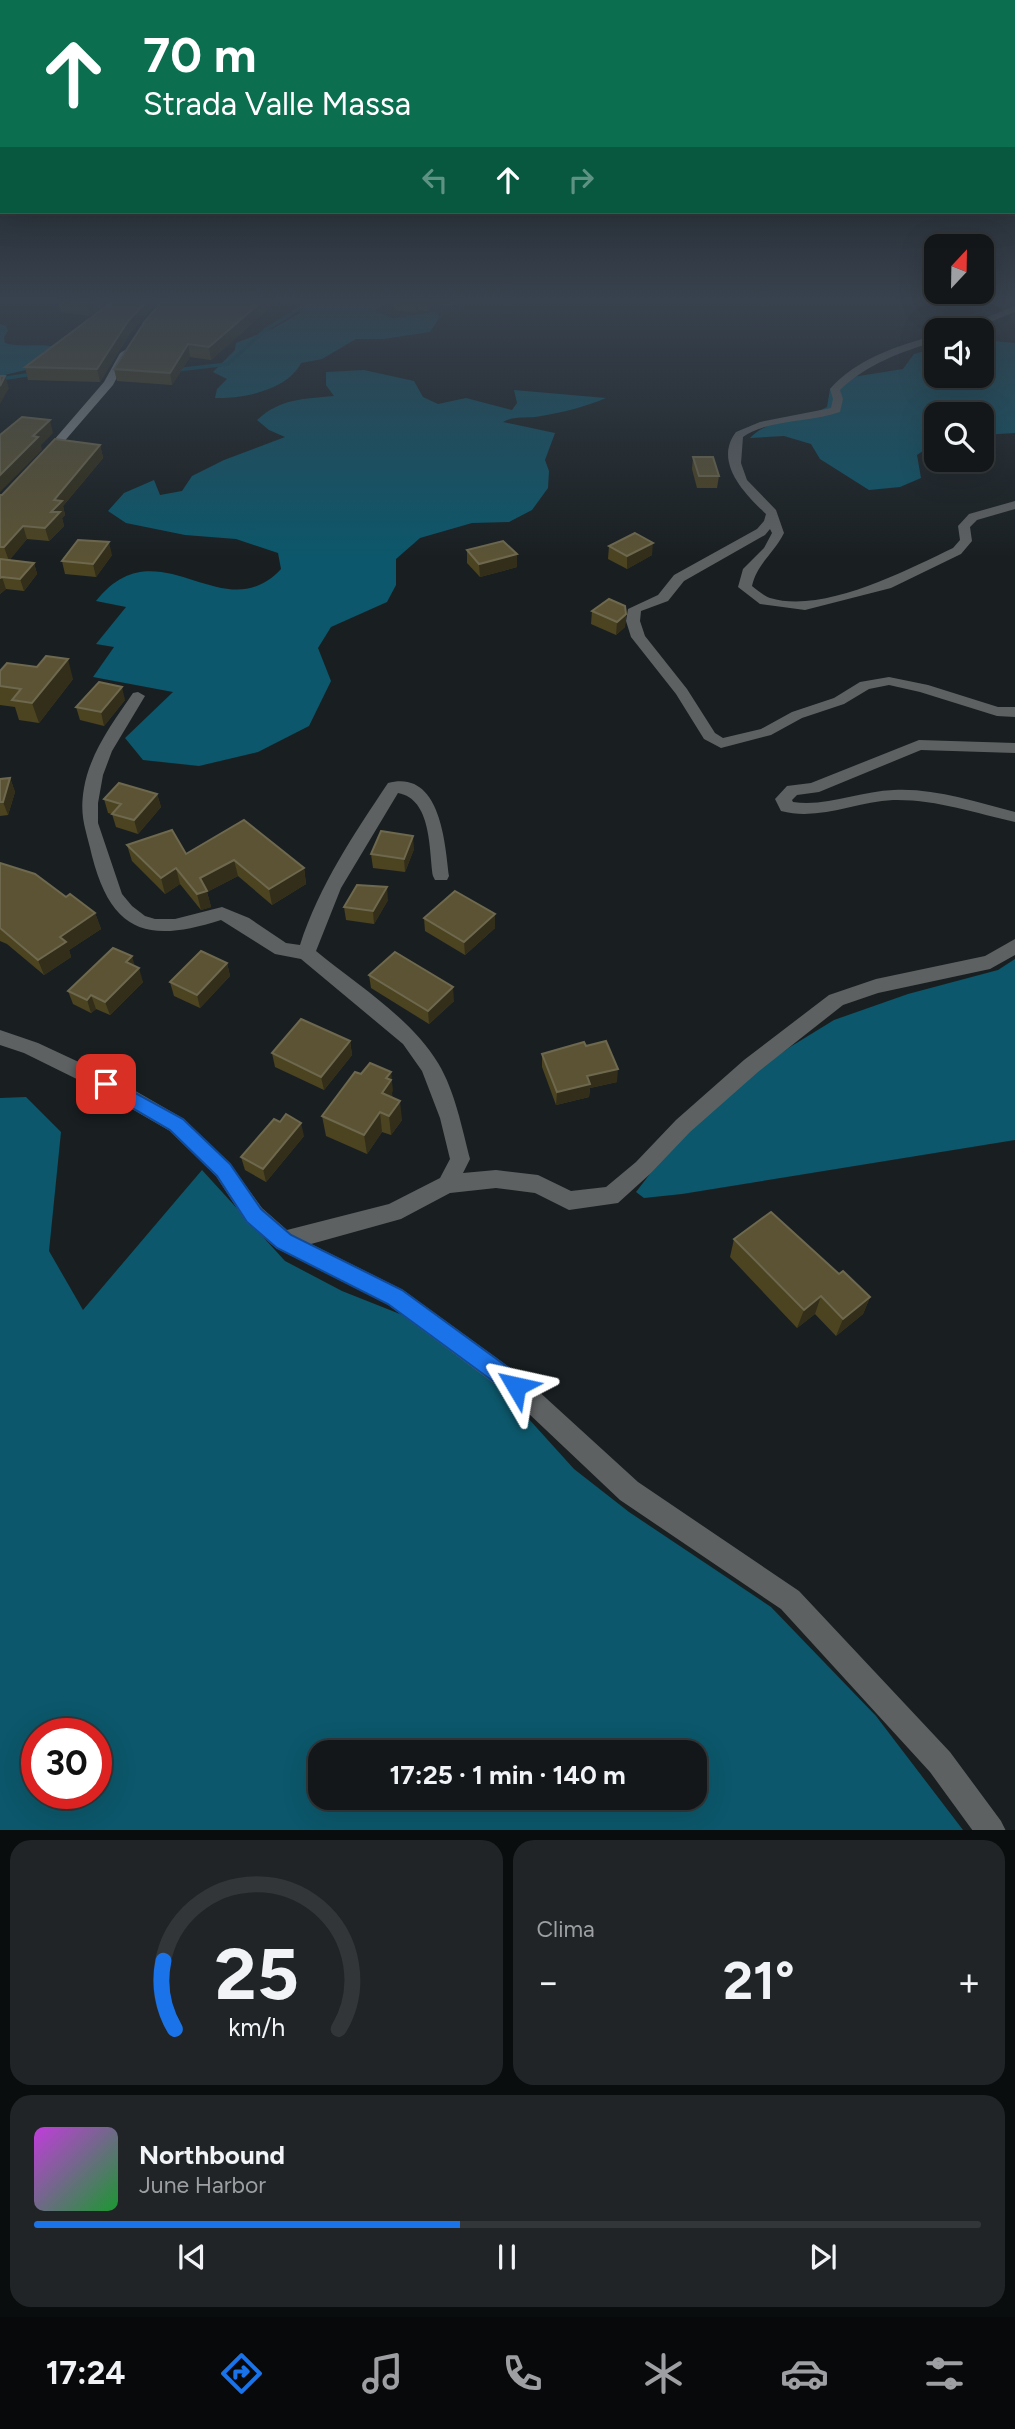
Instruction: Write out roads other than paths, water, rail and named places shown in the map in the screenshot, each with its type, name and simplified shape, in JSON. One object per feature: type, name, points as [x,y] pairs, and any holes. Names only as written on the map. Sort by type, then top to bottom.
[{"type":"main road","points":[[36,466],[105,387]]},
{"type":"street","points":[[836,387],[836,410],[819,417],[752,427],[739,433],[735,442],[735,464],[740,483],[772,513],[771,517],[778,533],[769,550],[749,569],[745,587],[765,601],[805,607],[886,585],[957,551],[966,541],[964,526],[973,517],[1015,505]]},
{"type":"street","points":[[771,517],[761,532],[679,578],[663,598],[635,611],[633,621],[638,637],[682,692],[709,736],[721,743],[766,732],[797,715],[839,701],[865,685],[888,681],[923,688],[996,711],[1015,712]]},
{"type":"street","points":[[138,696],[103,758],[93,784],[89,818],[97,841],[104,879],[118,905],[142,924],[169,926],[198,922],[222,914],[243,923],[281,949],[306,953],[410,1039],[431,1068],[450,1118],[460,1159],[447,1184]]},
{"type":"street","points":[[1015,748],[919,745],[826,784],[793,790],[783,799],[786,807],[805,811],[865,797],[895,794],[929,797],[1015,817]]},
{"type":"street","points":[[306,953],[312,932],[330,896],[394,787],[407,787],[419,795],[432,813],[441,876]]},
{"type":"street","points":[[284,1241],[393,1212],[447,1184],[496,1179],[538,1184],[569,1201],[611,1196],[643,1168],[683,1126],[751,1066],[836,1000],[876,986],[990,962],[1015,946]]},
{"type":"street","points":[[0,1037],[31,1048],[106,1084],[177,1125],[223,1170],[254,1216],[284,1241],[395,1297],[516,1386],[629,1491],[790,1600],[940,1762],[991,1830]]}]
